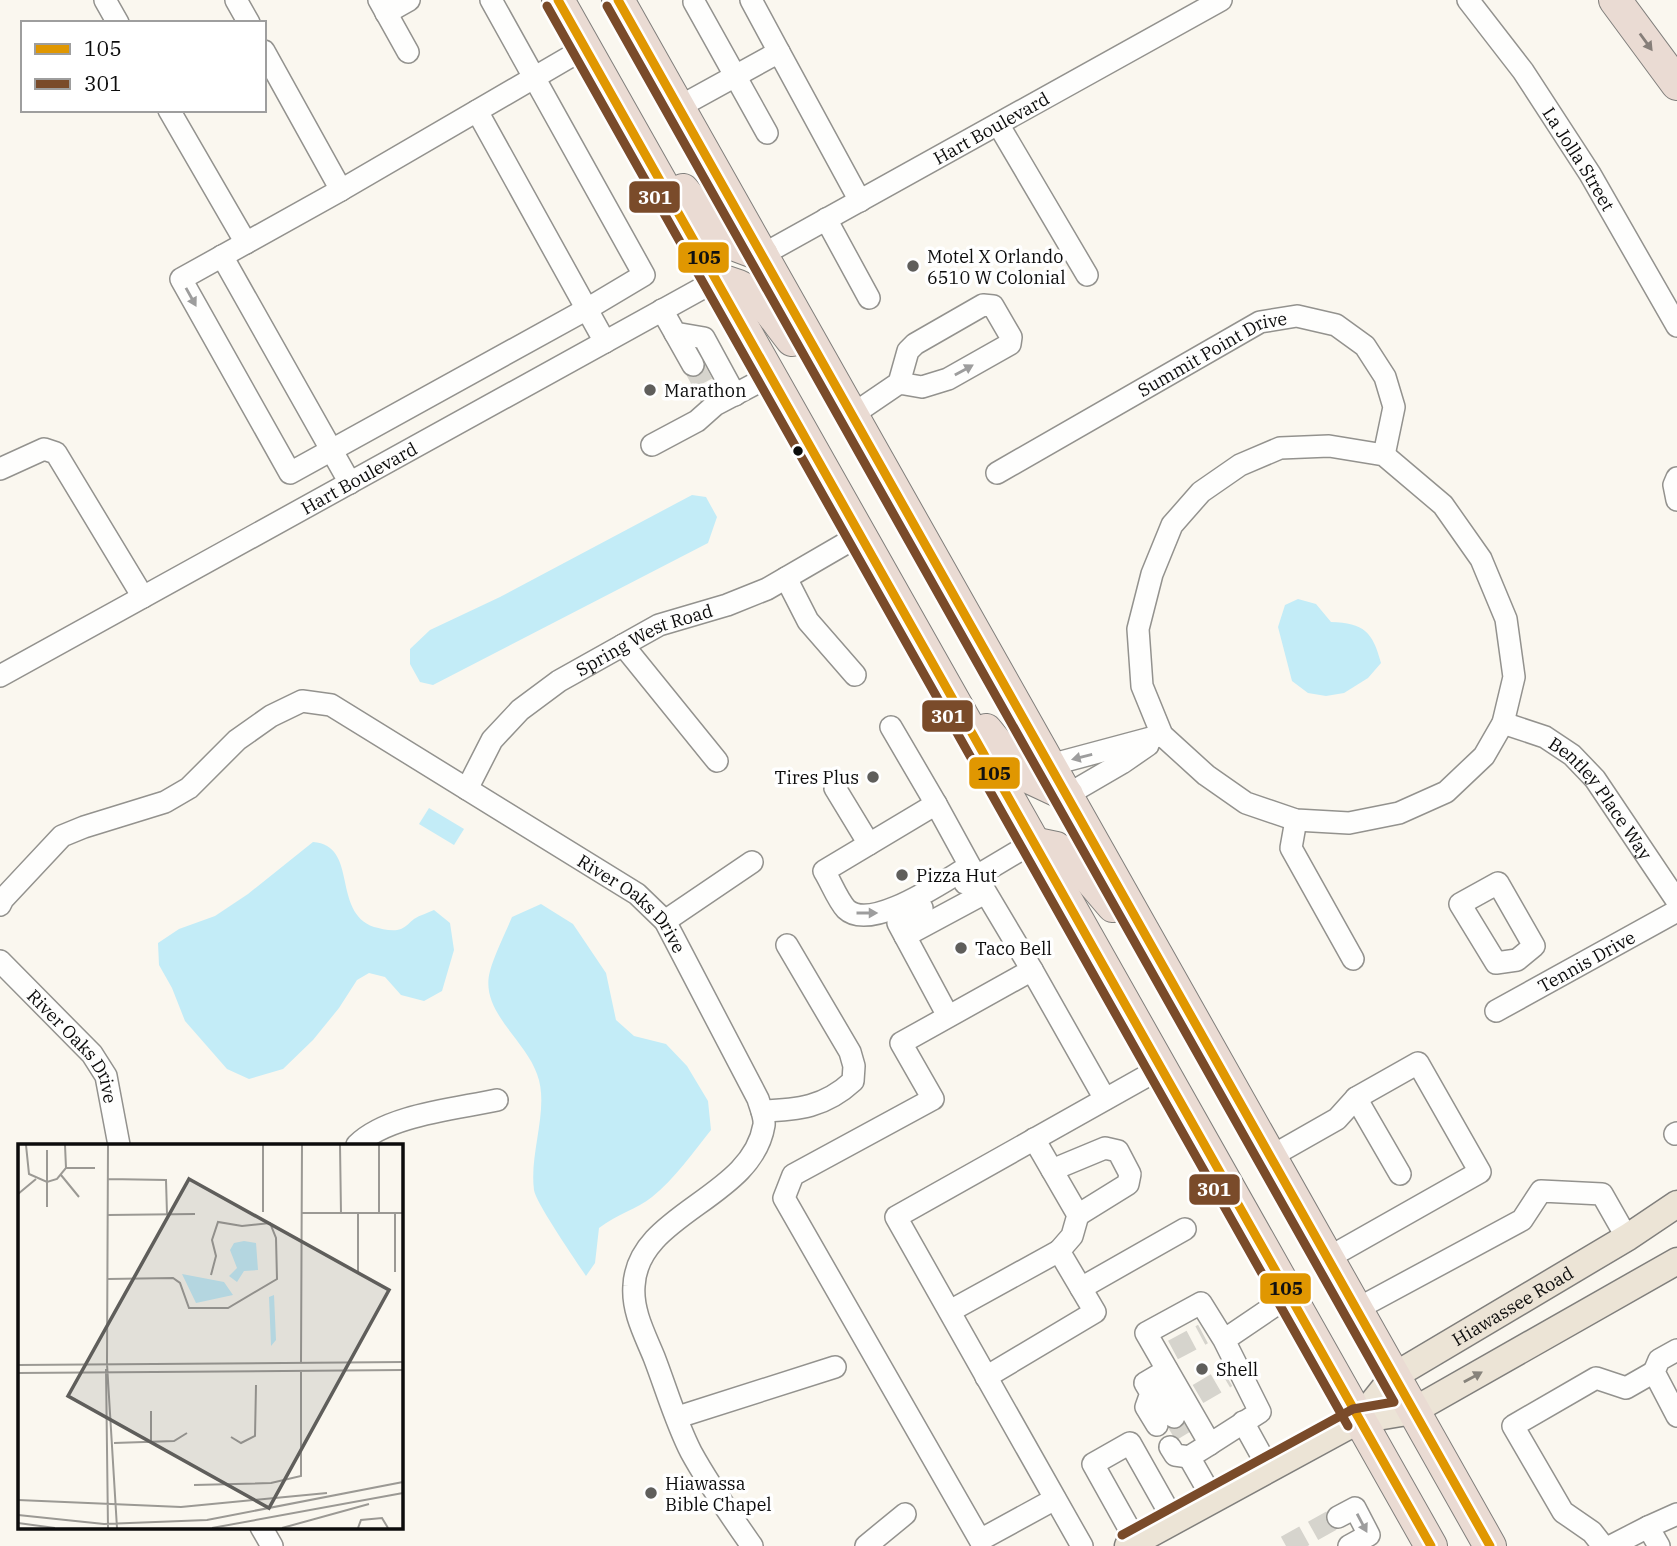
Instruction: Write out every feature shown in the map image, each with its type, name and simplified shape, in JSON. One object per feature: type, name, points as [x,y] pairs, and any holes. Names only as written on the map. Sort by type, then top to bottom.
[{"type":"highway","points":[[558,0],[1431,1546]]},
{"type":"highway","points":[[618,0],[1490,1546]]},
{"type":"highway","points":[[1615,0],[1677,84]]},
{"type":"highway","points":[[627,121],[725,241],[762,255]]},
{"type":"highway","points":[[717,280],[737,283],[751,292],[852,415]]},
{"type":"highway","points":[[937,673],[1022,774],[1067,795]]},
{"type":"highway","points":[[1032,843],[1056,848],[1072,858],[1161,964]]},
{"type":"main road","name":"Hiawassee Road","points":[[1359,1420],[1394,1376],[1627,1238],[1677,1204]]},
{"type":"main road","name":"Hiawassee Road","points":[[1132,1544],[1359,1420],[1413,1410],[1677,1261]]},
{"type":"street","points":[[105,0],[117,21]]},
{"type":"street","points":[[236,0],[247,21]]},
{"type":"street","points":[[408,52],[383,7],[409,0]]},
{"type":"street","points":[[491,0],[534,79],[644,275],[290,473],[181,279],[341,190],[534,79],[585,48]]},
{"type":"street","points":[[751,0],[860,201]]},
{"type":"street","name":"Hart Boulevard","points":[[762,255],[1221,0]]},
{"type":"street","name":"La Jolla Street","points":[[1468,0],[1523,71],[1590,174],[1677,326]]},
{"type":"street","points":[[694,2],[767,133]]},
{"type":"street","points":[[679,107],[779,52]]},
{"type":"street","points":[[266,55],[341,190]]},
{"type":"street","points":[[477,111],[605,342]]},
{"type":"street","points":[[170,112],[246,243]]},
{"type":"street","points":[[998,124],[1087,275]]},
{"type":"street","points":[[827,219],[869,298]]},
{"type":"street","points":[[222,256],[350,483]]},
{"type":"street","name":"Hart Boulevard","points":[[0,676],[717,280]]},
{"type":"street","points":[[852,415],[899,383],[908,351],[915,344],[983,305],[993,306],[1011,337],[1010,344],[948,379],[922,387],[899,383]]},
{"type":"street","points":[[662,310],[693,365]]},
{"type":"street","name":"Summit Point Drive","points":[[997,473],[1260,322],[1297,316],[1336,325],[1365,346],[1385,377],[1394,407],[1384,455]]},
{"type":"street","points":[[675,333],[704,338],[734,395]]},
{"type":"street","points":[[652,445],[697,421],[713,401],[734,395],[770,376]]},
{"type":"street","points":[[1329,446],[1384,455],[1443,505],[1481,559],[1507,619],[1514,677],[1503,723],[1484,756],[1446,792],[1399,813],[1349,823],[1296,820],[1247,803],[1206,775],[1162,735],[1142,686],[1138,629],[1152,574],[1172,525],[1201,492],[1240,465],[1280,448],[1329,446]]},
{"type":"street","points":[[0,470],[44,449],[57,453],[143,597]]},
{"type":"street","points":[[1677,478],[1674,485],[1677,500]]},
{"type":"street","name":"Spring West Road","points":[[467,789],[492,740],[520,710],[559,681],[659,625],[727,605],[767,589],[860,535]]},
{"type":"street","points":[[786,578],[808,621],[855,675]]},
{"type":"street","points":[[623,645],[718,761]]},
{"type":"street","name":"River Oaks Drive","points":[[0,905],[62,836],[165,802],[189,788],[237,740],[271,716],[302,701],[331,705],[637,894],[665,921],[762,1111]]},
{"type":"street","name":"Bentley Place Way","points":[[1503,723],[1545,737],[1572,755],[1595,779],[1677,901]]},
{"type":"street","points":[[891,727],[1105,1100]]},
{"type":"street","points":[[1050,765],[1162,735]]},
{"type":"street","points":[[1067,795],[1122,763],[1162,735]]},
{"type":"street","points":[[835,788],[869,844]]},
{"type":"street","points":[[936,804],[824,871],[847,909],[861,916],[888,912],[977,879]]},
{"type":"street","points":[[1296,820],[1291,848],[1353,958]]},
{"type":"street","points":[[948,1016],[898,923],[977,879],[1032,843]]},
{"type":"street","points":[[665,921],[752,862]]},
{"type":"street","name":"Tennis Drive","points":[[1496,1011],[1677,911]]},
{"type":"street","points":[[752,1546],[690,1450],[636,1313],[634,1285],[641,1258],[655,1238],[733,1178],[755,1150],[764,1123],[762,1111],[806,1109],[844,1090],[853,1081],[854,1066],[850,1052],[787,945]]},
{"type":"street","points":[[1517,960],[1534,990]]},
{"type":"street","name":"River Oaks Drive","points":[[0,961],[92,1054],[106,1076],[119,1144]]},
{"type":"street","points":[[1032,970],[901,1043],[933,1099],[793,1175],[784,1198],[980,1540],[1055,1499]]},
{"type":"street","points":[[1270,1157],[1337,1119],[1356,1098],[1418,1063],[1480,1172],[1328,1258]]},
{"type":"street","points":[[1082,1546],[896,1217],[1161,1068]]},
{"type":"street","points":[[1356,1098],[1400,1174]]},
{"type":"street","points":[[358,1144],[367,1135],[390,1123],[497,1100]]},
{"type":"street","points":[[1034,1139],[1078,1215]]},
{"type":"street","points":[[950,1311],[1059,1251],[1072,1236],[1078,1215],[1128,1184],[1130,1174],[1118,1151],[1105,1148],[1052,1170]]},
{"type":"street","points":[[1357,1309],[1522,1220],[1541,1191],[1601,1194],[1627,1238]]},
{"type":"street","points":[[1081,1288],[1185,1229]]},
{"type":"street","points":[[986,1377],[1095,1312],[1059,1251]]},
{"type":"street","points":[[1214,1334],[1289,1296]]},
{"type":"street","points":[[1210,1444],[1178,1409],[1167,1359],[1146,1333],[1201,1303],[1233,1373],[1260,1412],[1210,1444],[1182,1449],[1213,1499]]},
{"type":"street","points":[[1603,1546],[1592,1532],[1563,1512],[1513,1426],[1597,1378],[1626,1388],[1654,1372],[1660,1360],[1677,1350]]},
{"type":"street","points":[[1167,1359],[1145,1383],[1151,1394],[1146,1406],[1178,1409]]},
{"type":"street","points":[[678,1417],[835,1367]]},
{"type":"street","points":[[1654,1372],[1677,1416]]},
{"type":"street","points":[[1243,1422],[1269,1469]]},
{"type":"street","points":[[1132,1544],[1093,1464],[1130,1443],[1174,1521]]},
{"type":"street","points":[[1338,1517],[1354,1508],[1369,1535],[1349,1546]]},
{"type":"street","points":[[866,1546],[905,1514]]},
{"type":"street","points":[[1611,1546],[1677,1514]]},
{"type":"street","points":[[1648,1527],[1659,1546]]},
{"type":"street","points":[[262,1528],[272,1546]]},
{"type":"water","points":[[692,495],[706,497],[717,517],[708,543],[433,685],[420,682],[410,664],[410,649],[430,630],[500,597]]},
{"type":"water","points":[[1298,599],[1316,604],[1331,622],[1352,624],[1365,631],[1374,644],[1381,663],[1368,678],[1344,693],[1326,696],[1308,693],[1292,681],[1278,627],[1285,605]]},
{"type":"water","points":[[429,808],[464,829],[454,845],[419,824]]},
{"type":"water","points":[[313,842],[327,846],[336,854],[353,908],[361,919],[374,927],[398,930],[434,910],[450,923],[454,950],[442,991],[424,1001],[401,995],[385,977],[369,973],[357,980],[313,1040],[283,1069],[249,1079],[227,1069],[185,1021],[172,988],[159,965],[158,943],[179,929],[215,916],[248,894]]},
{"type":"water","points":[[541,904],[573,924],[606,973],[616,1020],[634,1036],[666,1044],[687,1066],[708,1101],[711,1130],[660,1190],[599,1228],[595,1263],[586,1276],[536,1197],[533,1176],[540,1116],[540,1087],[531,1061],[497,1012],[488,985],[492,964],[512,917]]},
{"type":"tunnel","points":[[693,365],[710,397]]},
{"type":"tunnel","points":[[1173,1350],[1203,1334]]},
{"type":"tunnel","points":[[1198,1394],[1227,1377]]},
{"type":"tunnel","points":[[1174,1417],[1186,1437]]},
{"type":"tunnel","points":[[1286,1546],[1338,1517]]},
{"type":"transit line","name":"105","points":[[558,0],[1431,1546]]},
{"type":"transit line","name":"105","points":[[618,0],[1490,1546]]},
{"type":"transit line","name":"301","points":[[547,6],[1348,1426]]},
{"type":"transit line","name":"301","points":[[607,6],[1394,1402],[1353,1409],[1122,1535]]},
{"type":"place","name":"Motel X Orlando 6510 W Colonial","points":[[913,266]]},
{"type":"place","name":"Marathon","points":[[650,390]]},
{"type":"place","name":"Tires Plus","points":[[873,777]]},
{"type":"place","name":"Pizza Hut","points":[[902,875]]},
{"type":"place","name":"Taco Bell","points":[[961,948]]},
{"type":"place","name":"Shell","points":[[1202,1369]]},
{"type":"place","name":"Hiawassa Bible Chapel","points":[[651,1493]]}]
